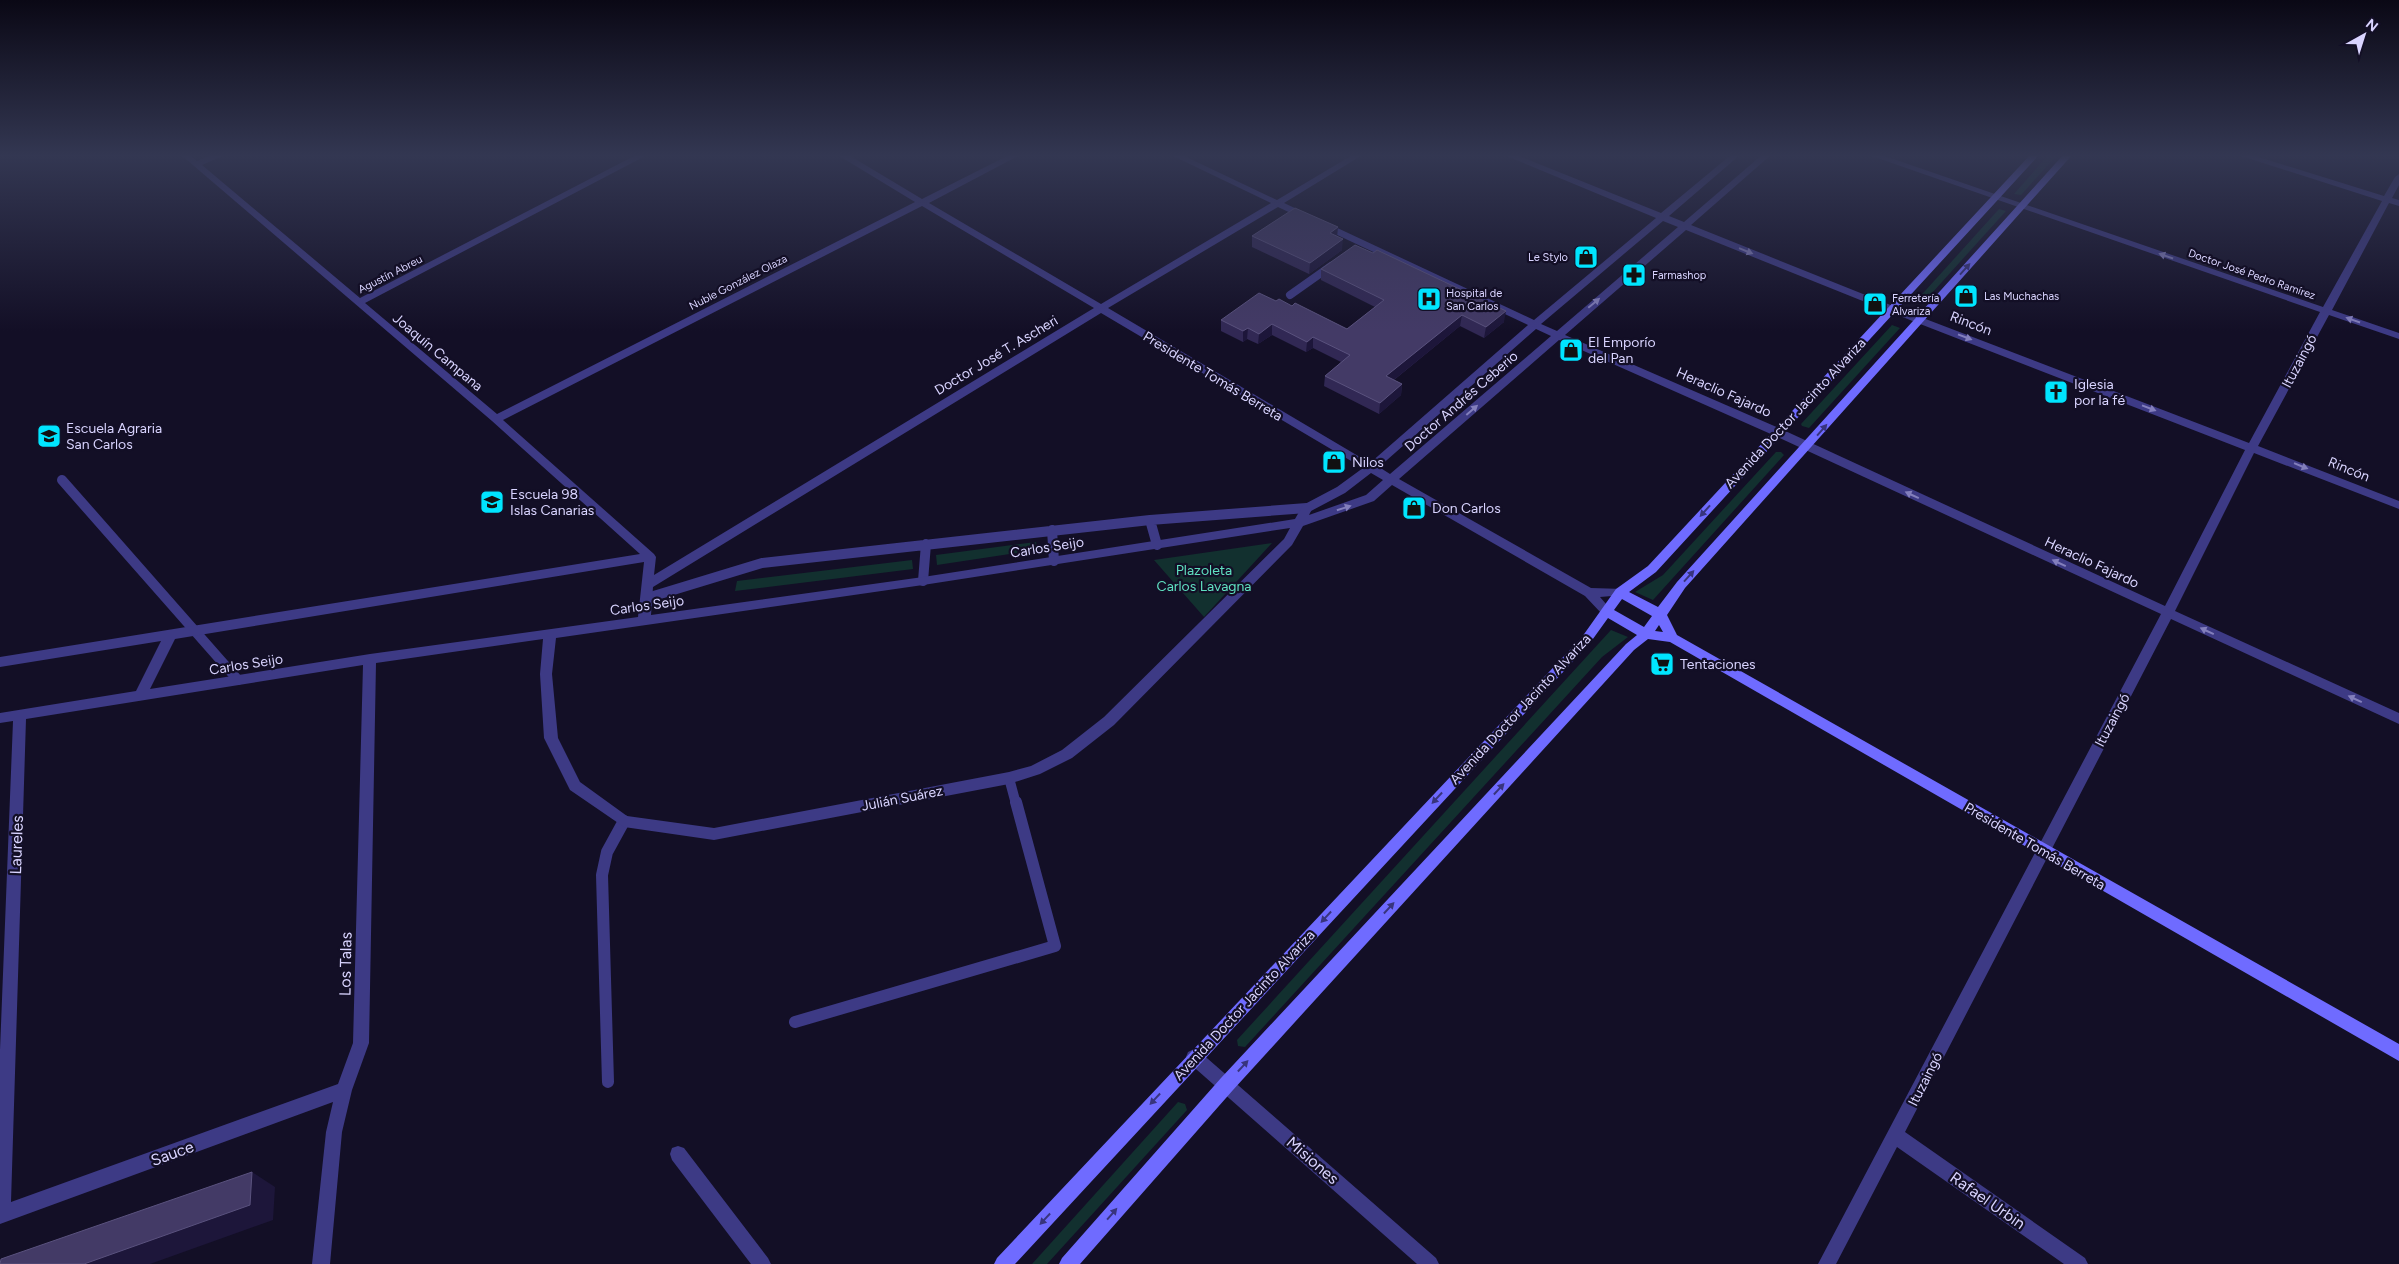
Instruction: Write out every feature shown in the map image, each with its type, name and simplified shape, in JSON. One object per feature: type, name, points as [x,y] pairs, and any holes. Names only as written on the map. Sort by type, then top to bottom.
[{"type":"main road","name":"Avenida Doctor Jacinto Alvariza","points":[[1003,1264],[1194,1057],[1586,640],[1620,592],[1652,569],[1982,213]]},
{"type":"main road","name":"Avenida Doctor Jacinto Alvariza","points":[[1068,1264],[1226,1084],[1630,647],[1646,634],[1680,585],[1808,446],[2017,213]]},
{"type":"main road","points":[[1620,592],[1660,614],[1673,638]]},
{"type":"main road","name":"Presidente Tomás Berreta","points":[[1606,611],[1646,634],[1673,638],[2399,1053]]},
{"type":"street","name":"Joaquín Campana","points":[[253,213],[496,419],[650,556]]},
{"type":"street","name":"Agustín Abreu","points":[[358,303],[531,213]]},
{"type":"street","name":"Nuble González Olaza","points":[[496,419],[901,213]]},
{"type":"street","name":"Presidente Tomás Berreta","points":[[938,213],[1391,480],[1589,593],[1606,611]]},
{"type":"street","name":"Doctor José T. Ascheri","points":[[649,584],[1260,213]]},
{"type":"street","name":"Heraclio Fajardo","points":[[1296,213],[1358,246],[1808,446],[2399,719]]},
{"type":"street","name":"Rincón","points":[[1650,213],[1919,320],[2399,505]]},
{"type":"street","name":"Doctor Andrés Ceberio","points":[[1307,508],[1341,490],[1371,468],[1535,324],[1668,213]]},
{"type":"street","name":"Doctor Andrés Ceberio","points":[[1298,523],[1370,498],[1700,213]]},
{"type":"street","name":"Doctor José Pedro Ramírez","points":[[2043,213],[2399,336]]},
{"type":"street","name":"Ituzaingó","points":[[1827,1264],[1896,1136],[2168,613],[2252,447],[2325,311],[2386,213]]},
{"type":"street","points":[[1298,523],[1307,508]]},
{"type":"street","name":"Carlos Seijo","points":[[0,718],[370,659],[923,581],[1298,523]]},
{"type":"street","name":"Julián Suárez","points":[[550,634],[546,674],[551,738],[575,786],[624,821],[714,834],[1010,778],[1035,770],[1066,754],[1109,721],[1288,542],[1298,523]]},
{"type":"street","points":[[0,662],[196,632],[650,556],[649,584],[644,620]]},
{"type":"street","points":[[1589,593],[1620,592]]},
{"type":"street","points":[[140,696],[170,636]]},
{"type":"street","name":"Los Talas","points":[[321,1264],[334,1132],[344,1090],[361,1043],[370,659]]},
{"type":"street","name":"Laureles","points":[[1,1215],[20,715]]},
{"type":"street","name":"Misiones","points":[[1194,1057],[1430,1264]]},
{"type":"street","name":"Sauce","points":[[1,1215],[344,1090]]},
{"type":"street","name":"Rafael Urbin","points":[[1896,1136],[2080,1264]]},
{"type":"street","points":[[678,1154],[762,1264]]},
{"type":"lane","points":[[1290,295],[1338,261]]},
{"type":"lane","points":[[62,480],[238,680]]},
{"type":"lane","points":[[647,598],[762,563],[1150,520],[1307,508]]},
{"type":"lane","points":[[1150,520],[1157,545]]},
{"type":"lane","points":[[1052,530],[1054,561]]},
{"type":"lane","points":[[923,581],[926,544]]},
{"type":"lane","points":[[795,1022],[1055,946],[1010,778]]},
{"type":"lane","points":[[608,1082],[602,875],[607,852],[624,821]]},
{"type":"green space","points":[[1995,213],[2004,213],[1923,303],[1916,301]]},
{"type":"green space","points":[[1892,325],[1900,328],[1809,428],[1802,426],[1801,424]]},
{"type":"green space","points":[[1776,452],[1781,452],[1784,455],[1653,600],[1635,592],[1663,575]]},
{"type":"green space","points":[[1036,542],[1037,550],[937,565],[936,555]]},
{"type":"green space","name":"Plazoleta Carlos Lavagna","points":[[1272,543],[1204,617],[1154,560]]},
{"type":"green space","points":[[912,560],[913,569],[735,591],[737,581]]},
{"type":"green space","points":[[1611,630],[1628,637],[1602,657],[1245,1047],[1238,1046],[1237,1040]]},
{"type":"green space","points":[[1178,1102],[1185,1104],[1187,1110],[1047,1264],[1032,1264]]},
{"type":"building","points":[[1287,213],[1306,213],[1338,227],[1330,233],[1343,239],[1310,263],[1252,236]]},
{"type":"building","points":[[1355,245],[1373,253],[1377,250],[1506,311],[1486,327],[1462,315],[1386,376],[1402,384],[1380,403],[1325,376],[1350,355],[1313,337],[1307,342],[1272,324],[1259,334],[1248,328],[1243,331],[1221,320],[1259,293],[1276,301],[1279,299],[1292,306],[1295,303],[1347,329],[1384,300],[1321,269]]},
{"type":"building","points":[[252,1172],[250,1205],[84,1264],[0,1264],[1,1259]]},
{"type":"place","name":"Le Stylo","points":[[1586,257]]},
{"type":"place","name":"Farmashop","points":[[1634,275]]},
{"type":"place","name":"Las Muchachas","points":[[1966,296]]},
{"type":"place","name":"Hospital de San Carlos","points":[[1429,299]]},
{"type":"place","name":"Ferretería Alvariza","points":[[1875,304]]},
{"type":"place","name":"El Emporío del Pan","points":[[1571,350]]},
{"type":"place","name":"Iglesia por la fé","points":[[2056,392]]},
{"type":"place","name":"Escuela Agraria San Carlos","points":[[49,436]]},
{"type":"place","name":"Nilos","points":[[1334,462]]},
{"type":"place","name":"Escuela 98 Islas Canarias","points":[[492,502]]},
{"type":"place","name":"Don Carlos","points":[[1414,508]]},
{"type":"place","name":"Tentaciones","points":[[1662,664]]}]
